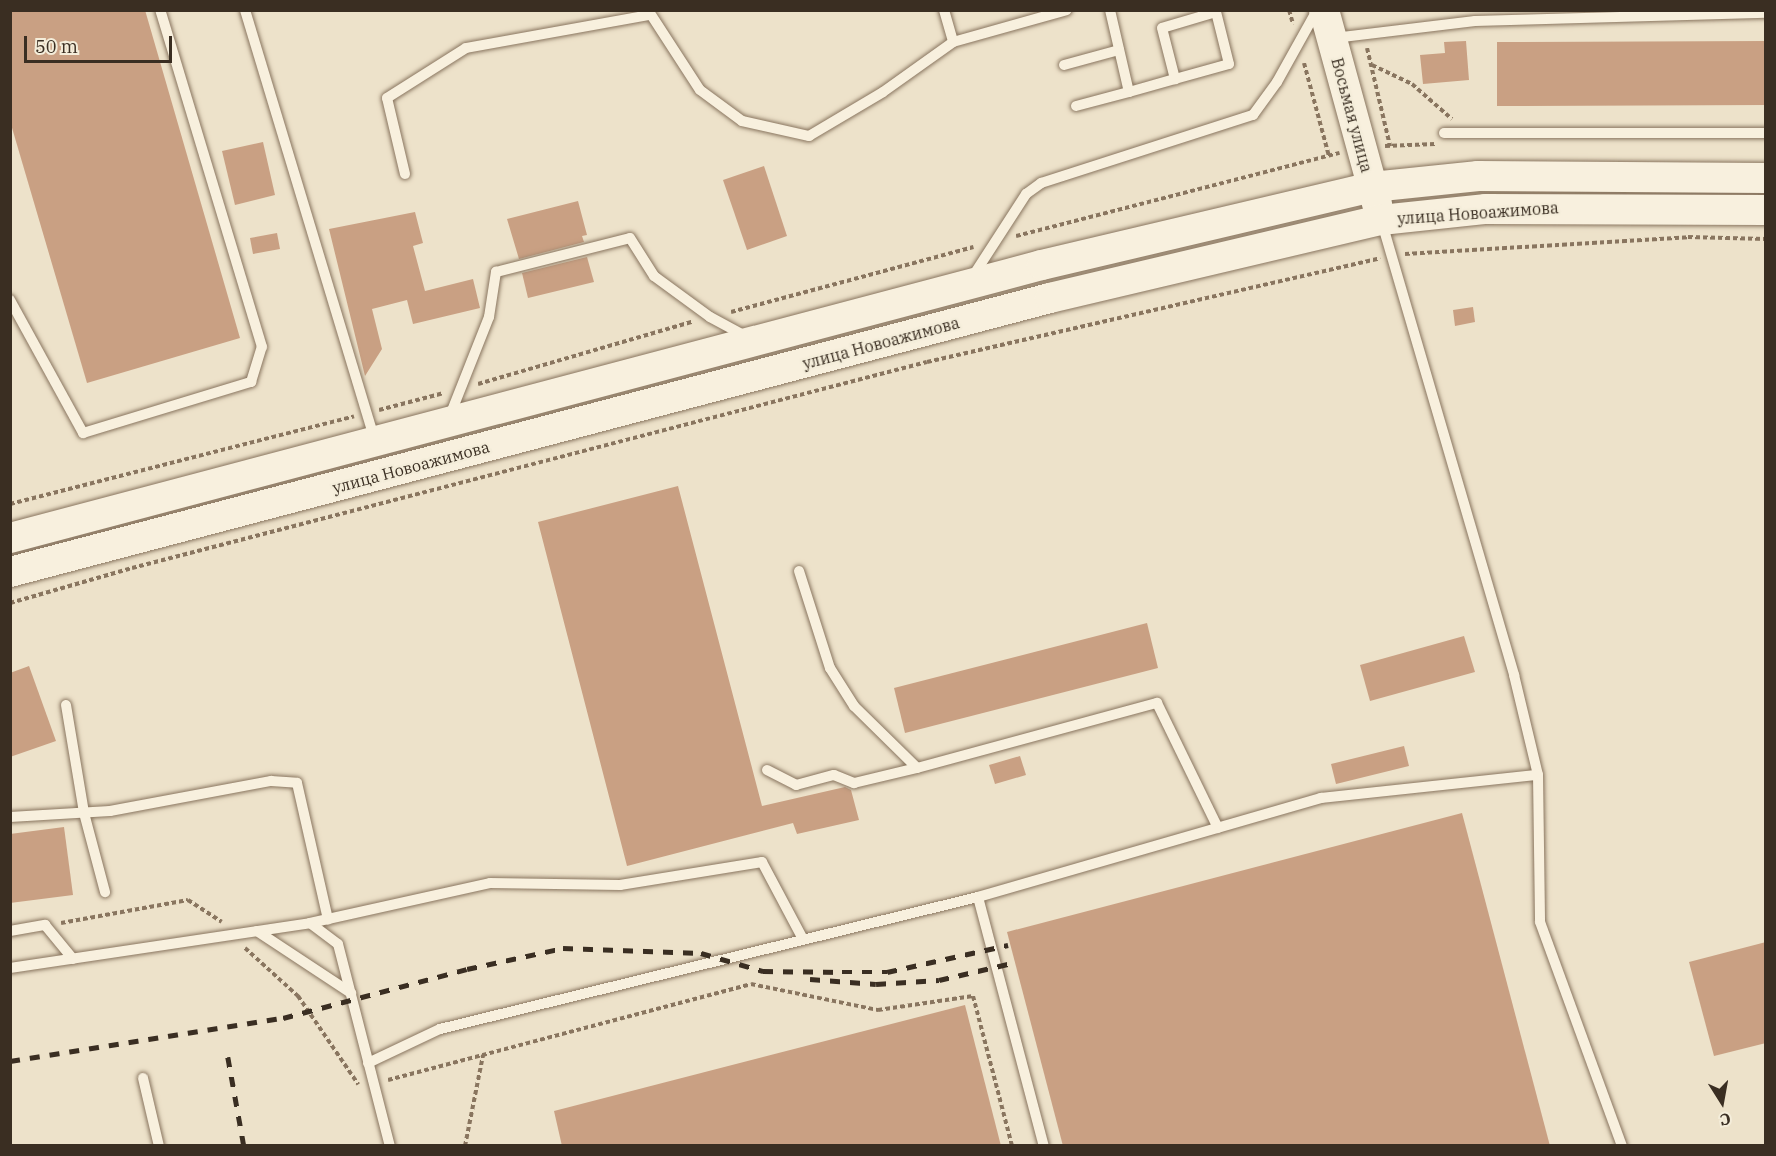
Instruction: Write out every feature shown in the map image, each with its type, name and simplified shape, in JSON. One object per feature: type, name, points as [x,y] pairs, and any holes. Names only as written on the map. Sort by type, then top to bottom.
[{"type":"main road","name":"Восьмая улица","points":[[1328,24],[1381,220]]},
{"type":"main road","name":"улица Новоажимова","points":[[10,538],[966,285],[1372,187],[1478,176],[1766,178]]},
{"type":"main road","name":"улица Новоажимова","points":[[10,572],[1050,298],[1381,220],[1497,209],[1766,210]]},
{"type":"lane","points":[[10,300],[83,433],[251,382],[262,347],[160,10]]},
{"type":"lane","points":[[245,10],[375,441]]},
{"type":"lane","points":[[944,10],[952,42]]},
{"type":"lane","points":[[405,174],[387,98],[466,48],[649,13],[700,90],[742,122],[810,136],[883,92],[952,42],[1067,10]]},
{"type":"lane","points":[[1110,10],[1129,92]]},
{"type":"lane","points":[[966,285],[1026,194],[1041,183],[1253,114],[1317,10]]},
{"type":"lane","points":[[1076,106],[1129,92],[1229,64],[1216,12],[1162,28],[1175,79]]},
{"type":"lane","points":[[1328,24],[1364,34],[1475,21],[1572,14],[1766,13]]},
{"type":"lane","points":[[1064,65],[1119,50]]},
{"type":"lane","points":[[1444,133],[1766,132]]},
{"type":"lane","points":[[1381,220],[1507,653],[1538,775],[1540,922],[1622,1146]]},
{"type":"lane","points":[[446,423],[489,317],[496,272],[630,238],[654,276],[711,317],[755,341]]},
{"type":"lane","points":[[798,571],[830,668],[854,706],[917,768]]},
{"type":"lane","points":[[767,770],[796,785],[834,775],[854,783],[1157,703],[1218,828]]},
{"type":"lane","points":[[66,705],[84,813],[105,891]]},
{"type":"lane","points":[[368,1063],[440,1029],[978,897],[1321,798],[1538,775]]},
{"type":"lane","points":[[10,818],[84,813],[271,781],[297,783],[328,920]]},
{"type":"lane","points":[[10,968],[328,920],[490,883],[620,885],[762,862],[803,939]]},
{"type":"lane","points":[[978,897],[1044,1146]]},
{"type":"lane","points":[[309,923],[338,944],[390,1146]]},
{"type":"lane","points":[[10,931],[45,925],[73,959]]},
{"type":"lane","points":[[257,931],[351,993]]},
{"type":"lane","points":[[143,1078],[159,1146]]},
{"type":"path","points":[[1289,10],[1329,156]]},
{"type":"path","points":[[1364,34],[1390,146]]},
{"type":"path","points":[[1372,65],[1412,84],[1468,133]]},
{"type":"path","points":[[10,603],[132,568],[927,362],[1392,255],[1488,246],[1665,238],[1766,239]]},
{"type":"path","points":[[45,925],[188,900],[225,923],[234,935],[298,996],[359,1086],[374,1084],[752,984],[878,1010],[974,996],[1012,1146]]},
{"type":"path","points":[[465,1146],[483,1055]]},
{"type":"building","points":[[10,10],[145,10],[240,338],[87,383],[10,121]]},
{"type":"building","points":[[1466,41],[1469,80],[1423,84],[1420,55],[1445,53],[1444,42]]},
{"type":"building","points":[[1766,41],[1766,105],[1497,106],[1497,42]]},
{"type":"building","points":[[263,142],[275,195],[235,205],[222,151]]},
{"type":"building","points":[[764,166],[787,236],[747,250],[723,180]]},
{"type":"building","points":[[578,201],[587,235],[582,236],[584,242],[519,259],[507,219]]},
{"type":"building","points":[[415,212],[423,243],[413,246],[425,291],[473,279],[480,308],[413,324],[407,300],[372,309],[382,349],[365,376],[329,229]]},
{"type":"building","points":[[277,233],[280,249],[253,254],[250,238]]},
{"type":"building","points":[[587,257],[594,282],[528,298],[522,273]]},
{"type":"building","points":[[1473,307],[1475,322],[1455,326],[1453,310]]},
{"type":"building","points":[[678,486],[762,806],[845,787],[851,790],[859,820],[797,834],[793,823],[627,866],[538,522]]},
{"type":"building","points":[[1147,623],[1158,668],[905,733],[894,688]]},
{"type":"building","points":[[1464,636],[1475,672],[1370,701],[1360,665]]},
{"type":"building","points":[[29,666],[56,741],[10,757],[10,673]]},
{"type":"building","points":[[1404,746],[1409,766],[1336,784],[1331,764]]},
{"type":"building","points":[[1020,756],[1026,775],[995,784],[989,765]]},
{"type":"building","points":[[1462,813],[1550,1146],[1063,1146],[1007,932]]},
{"type":"building","points":[[64,827],[73,895],[10,903],[10,834]]},
{"type":"building","points":[[1766,942],[1766,1043],[1714,1056],[1689,962]]},
{"type":"building","points":[[965,1005],[1001,1146],[562,1146],[554,1111]]},
{"type":"railway","points":[[10,1061],[283,1018],[467,969],[563,948],[701,953],[763,971],[887,972],[1008,945]]},
{"type":"railway","points":[[810,979],[876,984],[939,980],[1012,963]]},
{"type":"railway","points":[[228,1057],[244,1146]]}]
